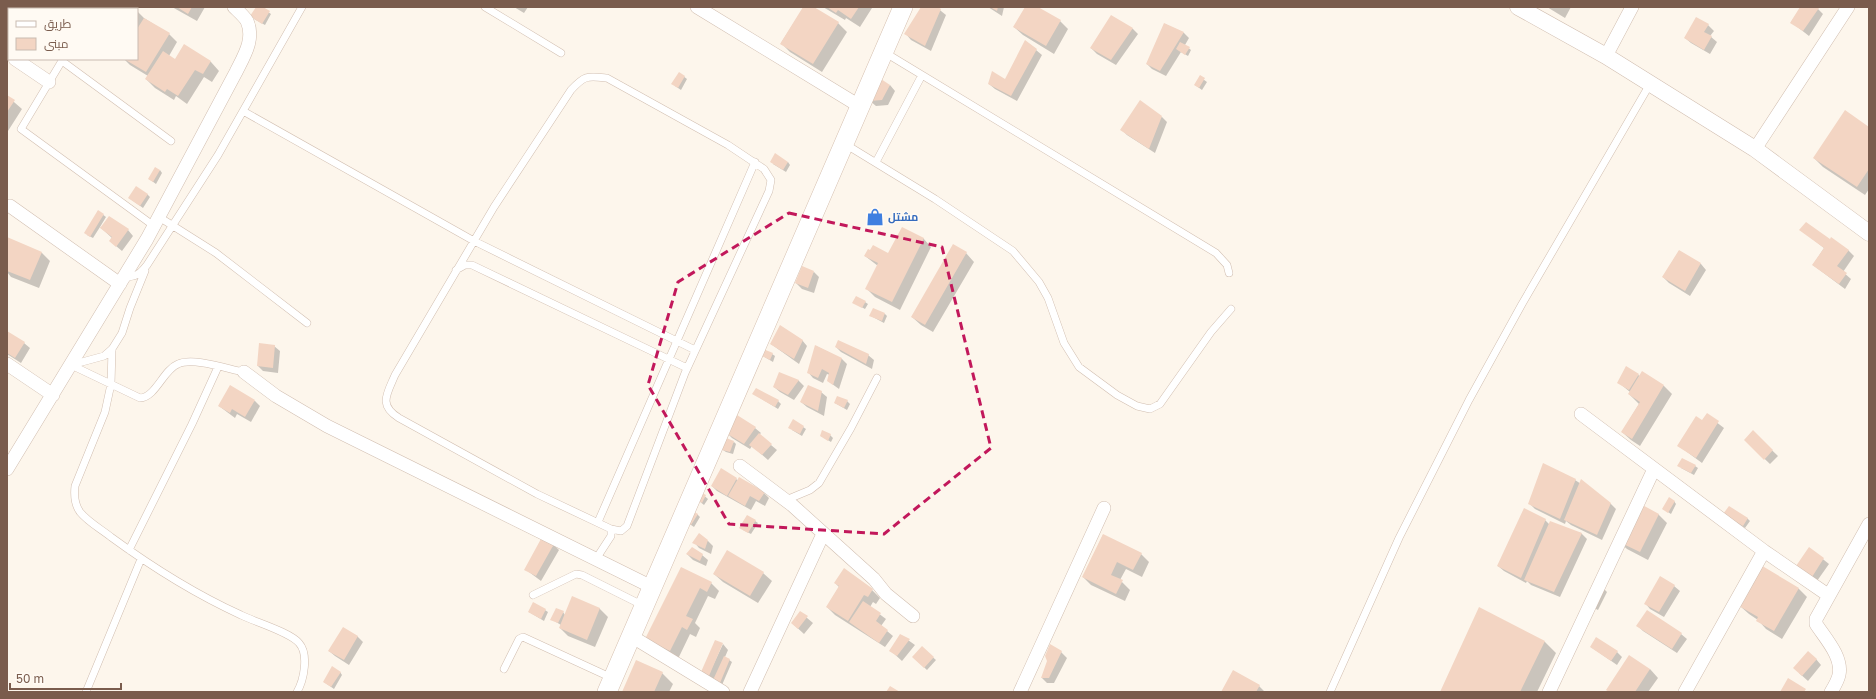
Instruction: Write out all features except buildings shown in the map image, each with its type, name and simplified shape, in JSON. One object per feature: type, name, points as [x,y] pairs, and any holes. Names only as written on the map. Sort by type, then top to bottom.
[{"type":"main road","points":[[610,685],[903,7]]},
{"type":"street","points":[[7,469],[156,222],[248,48],[250,35],[247,21],[234,7]]},
{"type":"street","points":[[697,7],[861,107]]},
{"type":"street","points":[[1518,7],[1606,56],[1755,149],[1868,231]]},
{"type":"street","points":[[1606,56],[1632,7]]},
{"type":"street","points":[[1755,149],[1848,7]]},
{"type":"street","points":[[16,60],[49,82]]},
{"type":"street","points":[[10,206],[122,280]]},
{"type":"street","points":[[7,364],[53,395]]},
{"type":"street","points":[[244,372],[276,396],[327,426],[652,587]]},
{"type":"street","points":[[1581,414],[1764,551],[1828,595]]},
{"type":"street","points":[[740,466],[786,500],[874,579],[886,594],[912,616]]},
{"type":"street","points":[[1549,692],[1654,469]]},
{"type":"street","points":[[1020,692],[1104,508]]},
{"type":"street","points":[[1831,692],[1840,675],[1839,663],[1835,653],[1816,624],[1816,619],[1828,595],[1869,524]]},
{"type":"street","points":[[750,692],[823,534]]},
{"type":"street","points":[[1684,692],[1764,551]]},
{"type":"street","points":[[631,636],[722,692]]},
{"type":"lane","points":[[122,280],[135,277],[141,273],[173,226],[243,111],[302,7]]},
{"type":"lane","points":[[485,7],[561,53]]},
{"type":"lane","points":[[884,52],[1216,253],[1227,265],[1229,273]]},
{"type":"lane","points":[[171,141],[62,60],[22,129],[156,222],[173,226],[216,253],[307,323]]},
{"type":"lane","points":[[876,162],[922,75]]},
{"type":"lane","points":[[591,77],[607,78],[728,145],[768,173],[771,180],[769,192],[687,368],[627,526],[621,530],[611,529],[537,494],[390,412],[386,406],[386,396],[395,375],[474,241],[528,155],[571,90],[581,79],[591,77]]},
{"type":"lane","points":[[1330,692],[1399,538],[1469,400],[1522,304],[1650,83]]},
{"type":"lane","points":[[243,111],[474,241],[696,350]]},
{"type":"lane","points":[[845,144],[876,162],[1013,251],[1039,282],[1053,312],[1064,343],[1079,367],[1117,395],[1137,406],[1150,409],[1160,404],[1211,332],[1231,309]]},
{"type":"lane","points":[[598,522],[754,162]]},
{"type":"lane","points":[[71,365],[104,356],[112,349],[122,333],[147,265]]},
{"type":"lane","points":[[455,271],[465,266],[472,265],[687,368]]},
{"type":"lane","points":[[112,349],[111,384],[105,412],[75,486],[74,498],[79,511],[86,519],[142,559],[206,598],[293,638],[300,644],[303,653],[303,680],[297,692]]},
{"type":"lane","points":[[71,365],[140,398],[145,398],[150,394],[166,373],[178,364],[199,362],[244,372]]},
{"type":"lane","points":[[129,550],[192,424],[218,367]]},
{"type":"lane","points":[[786,500],[810,490],[819,483],[851,428],[876,378]]},
{"type":"lane","points":[[596,558],[610,536],[611,529]]},
{"type":"lane","points":[[86,692],[142,559]]},
{"type":"lane","points":[[533,595],[576,574],[582,575],[644,606]]},
{"type":"lane","points":[[504,669],[519,639],[523,637],[610,685]]},
{"type":"highlighted area","points":[[789,213],[942,247],[991,448],[884,534],[729,524],[648,385],[678,282]]},
{"type":"place","name":"مشتل","points":[[875,217]]}]
